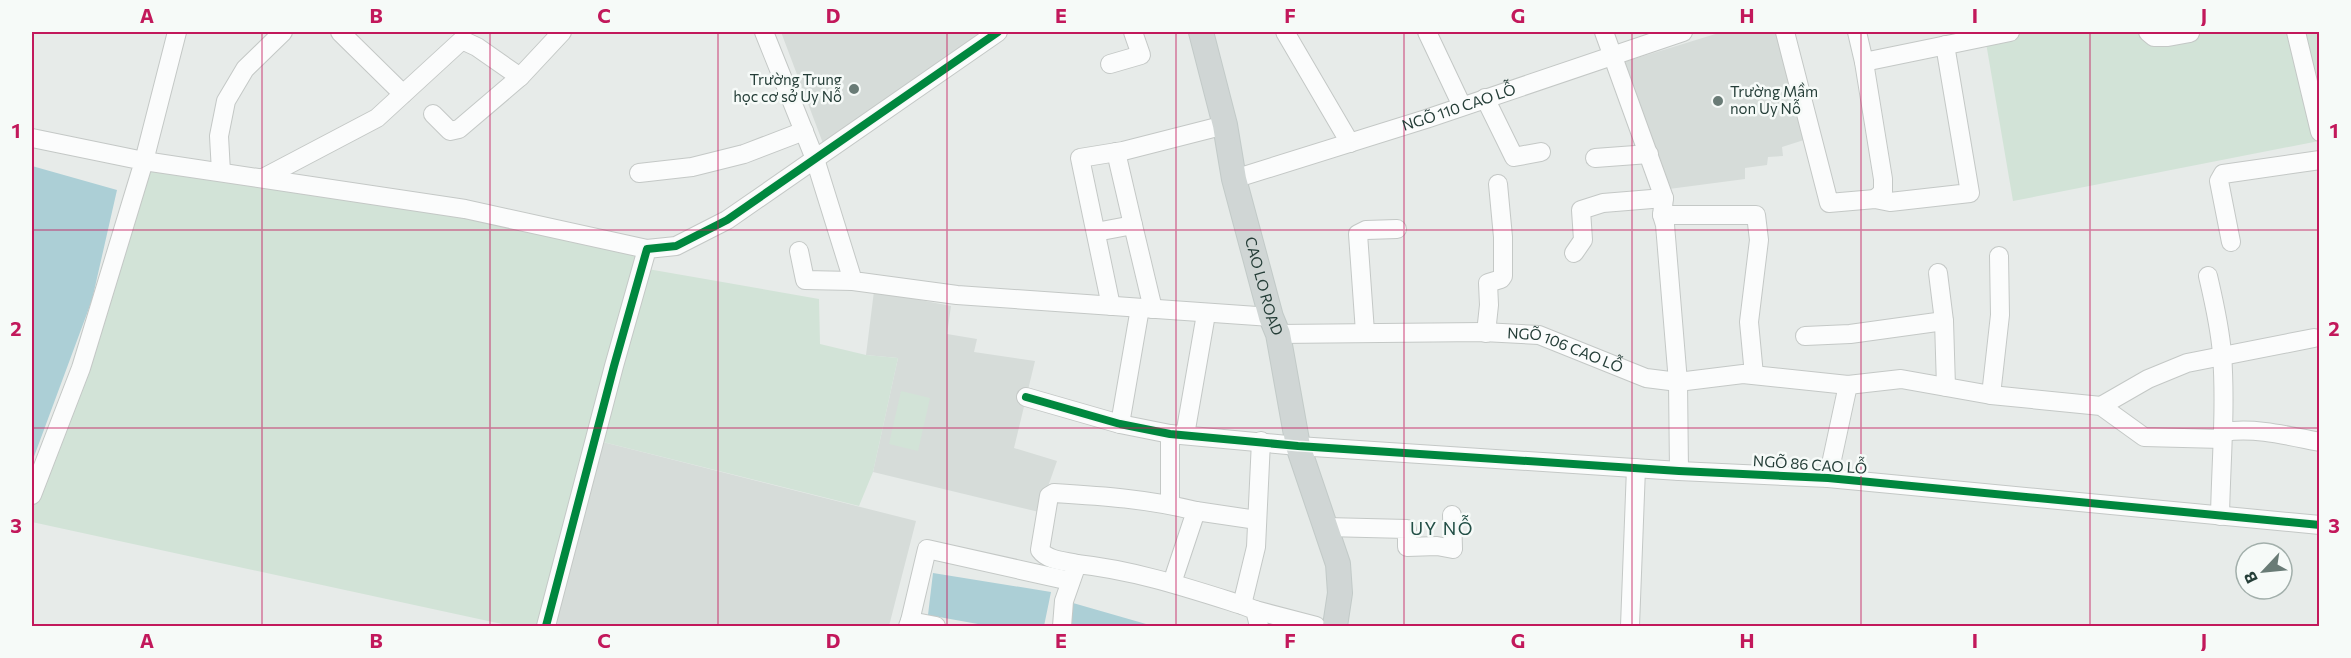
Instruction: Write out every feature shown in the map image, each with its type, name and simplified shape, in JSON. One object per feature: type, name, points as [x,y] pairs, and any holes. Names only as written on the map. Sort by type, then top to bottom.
[{"type":"main road","name":"CAO LO ROAD","points":[[1201,32],[1225,125],[1234,179],[1274,326],[1298,446],[1338,564],[1340,593],[1335,627]]},
{"type":"main road","points":[[1317,627],[1323,593],[1322,565],[1328,534]]},
{"type":"street","points":[[32,495],[81,368],[144,161],[177,32]]},
{"type":"street","points":[[221,172],[219,136],[226,101],[246,69],[280,32]]},
{"type":"street","points":[[340,32],[403,94]]},
{"type":"street","points":[[433,114],[450,131],[459,129],[520,77],[562,32]]},
{"type":"street","points":[[764,32],[815,159],[853,281]]},
{"type":"street","points":[[32,138],[144,161],[465,209],[647,249],[676,246],[727,220],[998,32]]},
{"type":"street","points":[[1110,64],[1141,55],[1133,32]]},
{"type":"street","points":[[1285,32],[1350,143]]},
{"type":"street","points":[[1427,32],[1462,106]]},
{"type":"street","points":[[1604,32],[1649,154],[1663,207],[1678,382],[1679,471]]},
{"type":"street","name":"NGÕ 110 CAO LỖ","points":[[1234,179],[1350,143],[1683,32]]},
{"type":"street","points":[[1785,32],[1829,203],[1875,199],[1890,202],[1970,193],[1945,45]]},
{"type":"street","points":[[1857,32],[1883,179],[1883,192],[1875,199]]},
{"type":"street","points":[[1864,62],[2010,32]]},
{"type":"street","points":[[2148,32],[2154,37],[2190,33]]},
{"type":"street","points":[[2296,32],[2319,132]]},
{"type":"street","points":[[263,178],[377,118],[462,40],[477,47],[520,77]]},
{"type":"street","points":[[1485,98],[1514,157],[1541,152]]},
{"type":"street","points":[[1111,306],[1080,158],[1116,152],[1225,125]]},
{"type":"street","points":[[639,172],[702,164],[744,154],[804,131]]},
{"type":"street","points":[[1116,152],[1133,225],[1147,309],[1120,424]]},
{"type":"street","points":[[1595,158],[1649,154]]},
{"type":"street","points":[[2231,242],[2219,181],[2223,174],[2319,160]]},
{"type":"street","points":[[1486,333],[1488,283],[1501,279],[1503,276],[1498,184]]},
{"type":"street","points":[[1574,254],[1583,240],[1581,210],[1603,203],[1755,215],[1759,240],[1749,322],[1754,375]]},
{"type":"street","points":[[1096,232],[1133,225]]},
{"type":"street","points":[[1365,332],[1358,234],[1366,230],[1397,229]]},
{"type":"street","points":[[546,627],[647,249]]},
{"type":"street","name":"NGÕ 106 CAO LỖ","points":[[799,250],[805,280],[853,281],[957,295],[1206,314],[1274,326],[1365,332],[1539,335],[1646,378],[1678,382],[1743,374],[1848,385],[1901,379],[1991,395]]},
{"type":"street","points":[[1999,256],[2000,315],[1991,395],[2101,406],[2144,437],[2223,436],[2237,430],[2285,435],[2319,442]]},
{"type":"street","points":[[1938,273],[1944,321],[1946,387]]},
{"type":"street","points":[[2208,276],[2216,308],[2222,357],[2223,436],[2220,516]]},
{"type":"street","points":[[1170,504],[1178,434],[1206,314]]},
{"type":"street","points":[[1805,336],[1850,334],[1944,321]]},
{"type":"street","points":[[2101,406],[2148,379],[2187,363],[2313,338]]},
{"type":"street","points":[[1828,478],[1848,385]]},
{"type":"street","name":"NGÕ 86 CAO LỖ","points":[[1026,397],[1120,424],[1178,434],[1298,446],[1679,471],[1828,478],[2319,525]]},
{"type":"street","points":[[1252,614],[1261,441]]},
{"type":"street","points":[[1630,627],[1636,468]]},
{"type":"street","points":[[1074,572],[1043,555],[1040,550],[1049,496],[1054,493],[1118,497],[1257,520]]},
{"type":"street","points":[[1172,583],[1196,511]]},
{"type":"street","points":[[1328,534],[1407,529],[1407,547],[1437,546],[1453,549],[1452,515]]},
{"type":"street","points":[[936,627],[909,624],[927,549],[1074,572],[1103,567],[1172,583],[1252,614],[1317,627]]},
{"type":"street","points":[[1062,627],[1064,601],[1074,572]]},
{"type":"shaded area","name":"Trường Trung học cơ sở Uy Nỗ","points":[[781,32],[987,32],[824,146]]},
{"type":"shaded area","name":"Trường Mầm non Uy Nỗ","points":[[1722,32],[1781,32],[1807,139],[1782,147],[1783,156],[1768,157],[1767,165],[1745,168],[1745,179],[1669,189],[1624,62]]},
{"type":"shaded area","points":[[874,291],[951,306],[947,334],[977,339],[974,352],[1035,361],[1014,448],[1057,461],[1039,512],[873,472],[898,358],[866,355]]},
{"type":"shaded area","points":[[595,440],[916,521],[889,626],[545,626]]},
{"type":"green space","points":[[2006,32],[2319,32],[2319,141],[2013,201],[1985,37]]},
{"type":"green space","points":[[144,161],[647,249],[642,268],[819,299],[820,344],[866,355],[898,358],[873,472],[859,506],[595,440],[546,626],[511,626],[32,522],[32,495]]},
{"type":"green space","points":[[901,391],[930,398],[918,451],[889,444]]},
{"type":"water","points":[[32,166],[117,190],[92,300],[32,462]]},
{"type":"water","points":[[933,573],[1051,592],[1044,626],[989,626],[928,615]]},
{"type":"water","points":[[1073,603],[1153,626],[1070,626]]},
{"type":"cycle path","points":[[546,626],[647,249],[676,246],[727,220],[998,32]]},
{"type":"cycle path","points":[[1026,397],[1120,424],[1170,434],[1298,446],[1679,471],[1828,478],[2320,525]]},
{"type":"place","name":"Trường Trung học cơ sở Uy Nỗ","points":[[854,89]]},
{"type":"place","name":"Trường Mầm non Uy Nỗ","points":[[1718,101]]},
{"type":"district","name":"UY NỖ","points":[[1442,529]]}]
